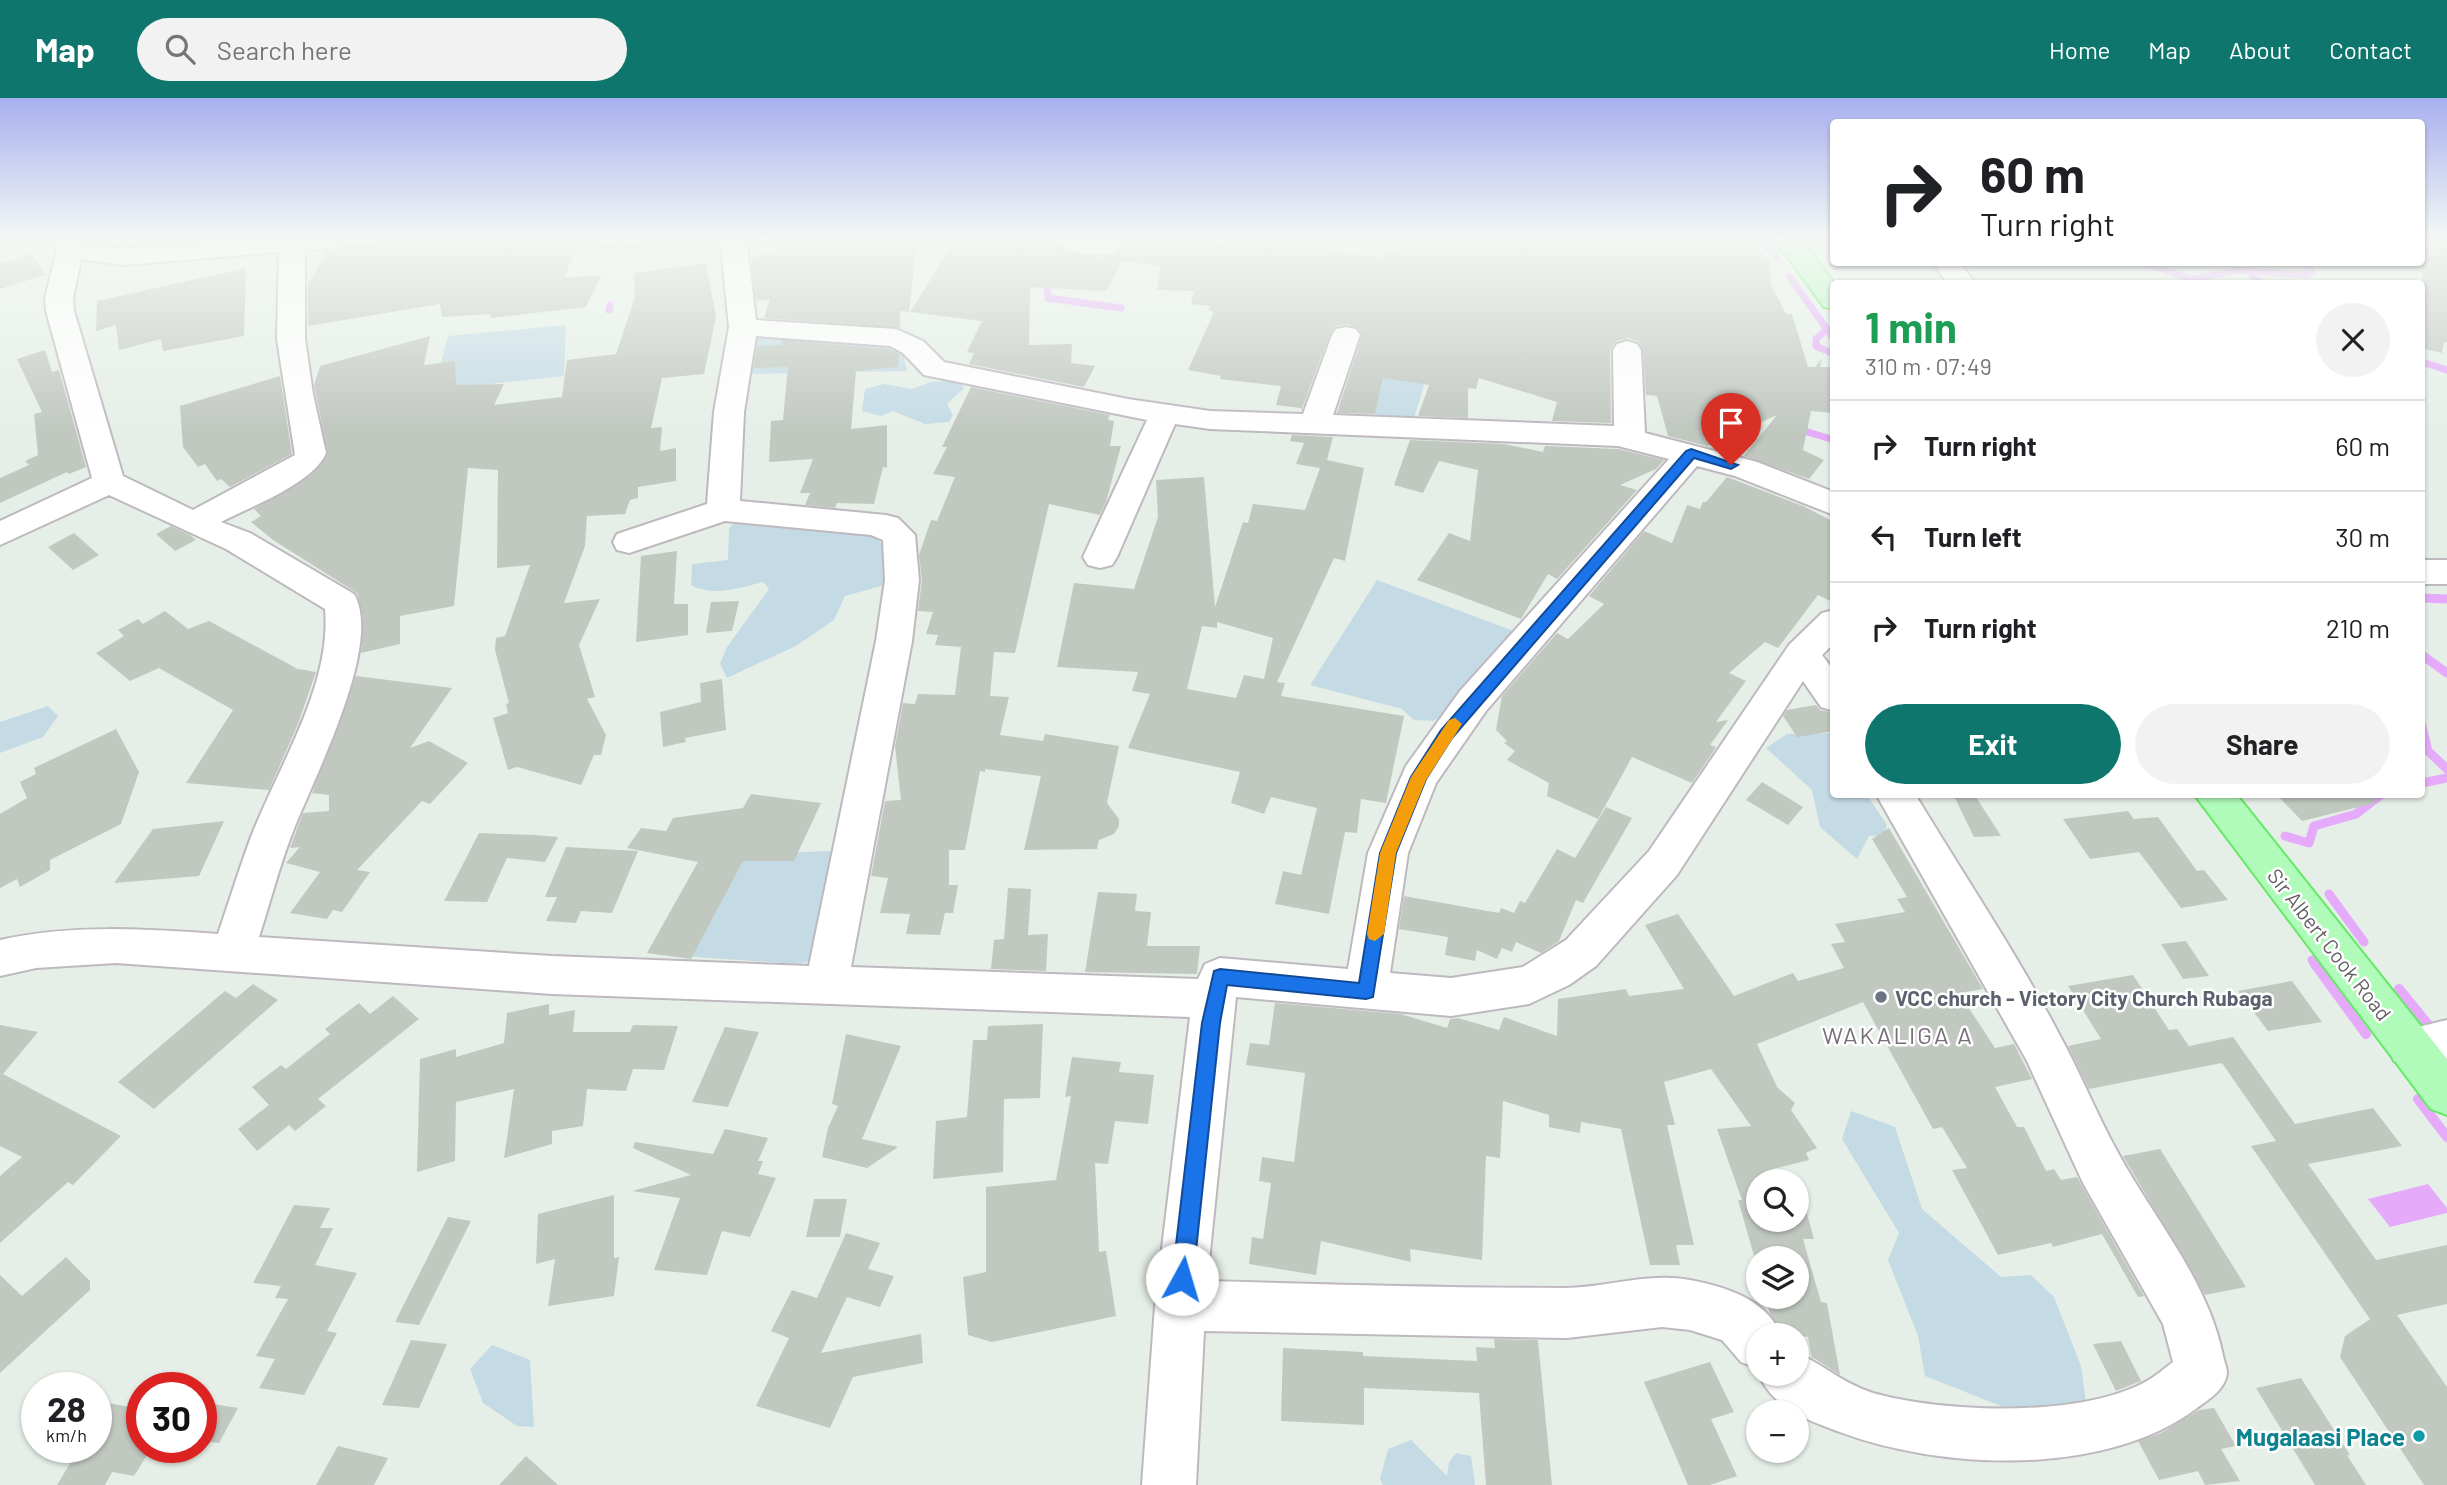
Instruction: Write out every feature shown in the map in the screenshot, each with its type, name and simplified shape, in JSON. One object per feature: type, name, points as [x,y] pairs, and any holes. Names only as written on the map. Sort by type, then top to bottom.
[{"type":"main road","name":"Sir Albert Cook Road","points":[[2216,798],[2429,1044],[2447,1094]]},
{"type":"street","points":[[60,302],[60,310],[109,482],[193,523],[238,541],[342,603],[345,619],[344,647],[337,676],[271,837],[233,953]]},
{"type":"street","points":[[193,523],[295,470],[308,460],[311,453],[298,394],[291,339],[291,302]]},
{"type":"street","points":[[723,510],[729,412],[743,327],[740,302]]},
{"type":"street","points":[[743,327],[896,338],[913,347],[925,363],[934,369],[1165,414],[1210,419],[1601,435],[1630,439],[1691,453],[1774,479],[1830,502]]},
{"type":"street","points":[[1315,423],[1346,335]]},
{"type":"street","points":[[1627,351],[1630,439]]},
{"type":"street","points":[[1100,557],[1165,414]]},
{"type":"street","points":[[1366,992],[1388,853],[1419,777],[1473,701],[1691,453]]},
{"type":"street","points":[[0,534],[109,482]]},
{"type":"street","points":[[629,542],[723,510],[886,526],[899,535],[902,580],[894,642],[826,987]]},
{"type":"street","points":[[2425,572],[2447,572]]},
{"type":"street","points":[[1169,1485],[1180,1306],[1214,999],[1220,977],[1366,992],[1451,997],[1528,985],[1581,953],[1663,863],[1802,654],[1830,626]]},
{"type":"street","points":[[1802,654],[1830,691]]},
{"type":"street","points":[[1804,1386],[1834,1405],[1920,1430],[2051,1434],[2113,1419],[2172,1398],[2201,1373],[2193,1332],[2181,1306],[2100,1167],[2043,1047],[1897,798]]},
{"type":"street","points":[[0,958],[36,950],[116,946],[552,975],[826,987],[1088,992],[1214,999]]},
{"type":"street","points":[[1180,1306],[1567,1313],[1662,1303],[1690,1305],[1737,1319],[1746,1329]]},
{"type":"shaded area","points":[[566,325],[564,376],[434,390],[448,336]]},
{"type":"shaded area","points":[[759,337],[887,340],[903,352],[907,371],[743,374],[752,340]]},
{"type":"shaded area","points":[[1380,376],[1426,379],[1414,418],[1383,422],[1370,408]]},
{"type":"shaded area","points":[[958,380],[964,388],[947,404],[953,415],[949,422],[925,424],[893,411],[881,416],[862,411],[865,389],[884,384],[912,389],[931,382]]},
{"type":"shaded area","points":[[743,516],[874,534],[892,557],[885,585],[845,596],[834,620],[796,646],[727,678],[720,664],[727,647],[769,589],[763,582],[717,591],[699,589],[691,585],[692,564],[728,560],[729,528]]},
{"type":"shaded area","points":[[1377,580],[1522,634],[1446,714],[1433,721],[1414,720],[1402,709],[1310,685]]},
{"type":"shaded area","points":[[48,706],[58,716],[43,737],[0,753],[0,722]]},
{"type":"shaded area","points":[[1830,733],[1830,798],[1869,798],[1887,825],[1883,835],[1869,836],[1857,859],[1820,827],[1812,790],[1766,748],[1787,734]]},
{"type":"shaded area","points":[[845,850],[815,960],[797,964],[653,954],[705,857]]},
{"type":"shaded area","points":[[1851,1111],[1895,1127],[1922,1209],[2001,1277],[2031,1275],[2054,1297],[2081,1366],[2090,1431],[2062,1450],[2001,1406],[1925,1376],[1918,1336],[1888,1260],[1899,1233],[1842,1139]]},
{"type":"shaded area","points":[[2428,1184],[2447,1208],[2447,1213],[2390,1227],[2368,1199]]},
{"type":"shaded area","points":[[492,1345],[530,1360],[534,1427],[517,1426],[483,1403],[470,1369]]},
{"type":"shaded area","points":[[1411,1440],[1447,1476],[1449,1462],[1456,1453],[1471,1456],[1475,1485],[1383,1485],[1380,1479],[1388,1449]]},
{"type":"building","points":[[97,302],[245,302],[244,336],[163,351],[161,339],[119,350],[116,325],[96,331]]},
{"type":"building","points":[[308,302],[589,302],[586,307],[490,318],[491,314],[442,317],[440,304],[308,326]]},
{"type":"building","points":[[633,302],[713,302],[716,317],[704,374],[662,378],[651,428],[662,427],[660,451],[676,448],[676,481],[638,487],[638,498],[630,500],[625,514],[587,516],[585,546],[564,603],[600,599],[579,645],[595,697],[587,699],[606,735],[601,755],[594,755],[581,785],[517,767],[508,770],[493,718],[508,713],[506,704],[509,703],[495,650],[496,638],[505,636],[530,565],[497,568],[498,470],[468,468],[454,606],[400,616],[400,644],[361,653],[363,617],[357,593],[273,540],[251,522],[261,516],[254,509],[310,476],[328,454],[314,385],[320,366],[430,336],[424,365],[455,361],[456,385],[504,384],[494,405],[562,397],[567,360],[616,354]]},
{"type":"building","points":[[769,302],[910,302],[909,312],[900,311],[900,328],[764,318]]},
{"type":"building","points":[[916,302],[1030,302],[1029,345],[1072,344],[1071,363],[1095,366],[1084,387],[969,364],[974,353],[967,352],[982,321],[910,312]]},
{"type":"building","points":[[1192,302],[1780,302],[1786,314],[1792,314],[1808,367],[1815,367],[1822,359],[1820,367],[1830,367],[1830,413],[1811,411],[1803,450],[1824,460],[1809,479],[1744,456],[1777,415],[1707,446],[1668,436],[1657,396],[1646,395],[1643,349],[1638,341],[1628,338],[1616,341],[1610,350],[1611,423],[1552,421],[1557,402],[1479,378],[1476,389],[1468,388],[1468,418],[1418,416],[1429,385],[1383,378],[1375,414],[1337,413],[1362,336],[1358,328],[1347,324],[1335,326],[1330,334],[1301,411],[1301,408],[1276,405],[1281,386],[1220,379],[1221,376],[1188,370],[1214,312],[1208,310],[1211,306],[1191,304]]},
{"type":"building","points":[[2425,302],[2447,302],[2447,342],[2444,342],[2442,353],[2425,349]]},
{"type":"building","points":[[780,340],[889,349],[899,354],[898,367],[856,371],[851,429],[887,425],[887,468],[883,467],[874,504],[837,503],[835,508],[805,505],[810,493],[800,493],[813,459],[769,462],[771,421],[783,420],[788,367],[754,368],[757,346],[783,345]]},
{"type":"building","points":[[45,350],[52,372],[59,370],[86,467],[69,474],[67,472],[0,503],[0,478],[29,465],[25,461],[38,455],[34,414],[42,412],[17,359]]},
{"type":"building","points":[[280,376],[292,454],[230,487],[221,479],[217,481],[205,464],[198,467],[183,447],[180,406]]},
{"type":"building","points":[[971,387],[1110,415],[1108,420],[1114,421],[1110,446],[1121,446],[1106,502],[1100,515],[1049,504],[1015,653],[994,652],[990,696],[1009,697],[1000,735],[1043,741],[1045,734],[1119,746],[1107,803],[1119,819],[1119,826],[1114,834],[1099,840],[1097,849],[1024,850],[1041,776],[985,769],[985,772],[980,771],[965,850],[949,850],[949,885],[958,885],[953,913],[945,913],[940,935],[906,934],[910,914],[880,913],[888,878],[871,876],[885,801],[901,800],[895,746],[903,703],[915,704],[918,694],[955,695],[961,647],[935,645],[938,635],[926,634],[933,612],[918,611],[922,580],[919,555],[931,520],[937,521],[955,477],[933,474],[947,447],[942,447]]},
{"type":"building","points":[[1292,435],[1333,437],[1327,460],[1364,468],[1345,561],[1334,558],[1277,682],[1285,683],[1281,696],[1404,716],[1386,803],[1361,799],[1357,833],[1345,832],[1329,914],[1275,904],[1283,871],[1301,875],[1317,808],[1271,797],[1264,814],[1231,803],[1240,772],[1128,748],[1150,694],[1132,691],[1138,672],[1057,667],[1074,583],[1134,589],[1158,517],[1156,480],[1204,477],[1215,607],[1243,522],[1248,523],[1253,504],[1305,510],[1320,468],[1296,464],[1304,443],[1290,441]],"holes":[[[1217,622],[1273,638],[1264,679],[1244,675],[1236,698],[1187,689],[1202,626],[1217,628]]]},
{"type":"building","points":[[1410,440],[1504,444],[1543,452],[1545,446],[1618,449],[1664,460],[1656,469],[1620,485],[1637,490],[1557,579],[1548,574],[1521,619],[1417,580],[1449,533],[1470,541],[1478,470],[1439,461],[1423,493],[1394,485]]},
{"type":"building","points":[[1727,477],[1803,506],[1830,520],[1830,601],[1818,595],[1778,648],[1765,642],[1729,673],[1746,681],[1716,722],[1728,720],[1710,745],[1716,747],[1692,783],[1632,757],[1598,819],[1547,796],[1549,783],[1507,760],[1515,751],[1504,743],[1507,741],[1496,730],[1502,696],[1557,633],[1568,639],[1604,604],[1589,596],[1644,531],[1672,543],[1687,505],[1700,509],[1703,502],[1706,502]]},
{"type":"building","points":[[171,526],[196,540],[175,551],[156,534]]},
{"type":"building","points":[[74,533],[99,555],[73,570],[48,547]]},
{"type":"building","points":[[677,551],[674,604],[688,604],[688,635],[636,642],[641,556]]},
{"type":"building","points":[[739,601],[732,631],[706,633],[711,602]]},
{"type":"building","points":[[165,611],[188,629],[209,621],[296,668],[293,668],[316,672],[298,724],[269,790],[186,783],[233,710],[159,668],[130,681],[96,653],[124,636],[118,630],[138,619],[143,624]]},
{"type":"building","points":[[356,676],[452,688],[410,748],[429,741],[468,763],[430,804],[422,801],[357,870],[370,872],[342,912],[333,910],[327,919],[290,913],[320,872],[286,863],[300,847],[290,848],[303,813],[329,811],[329,795],[312,793]]},
{"type":"building","points":[[722,679],[726,730],[685,738],[686,742],[663,747],[660,712],[701,702],[700,683]]},
{"type":"building","points":[[1816,705],[1820,710],[1830,712],[1830,732],[1797,737],[1783,716],[1787,710]]},
{"type":"building","points":[[116,729],[139,772],[121,824],[50,860],[50,870],[20,887],[17,879],[0,888],[0,814],[27,798],[20,782],[36,774],[34,768]]},
{"type":"building","points":[[1762,782],[1803,807],[1788,825],[1746,800]]},
{"type":"building","points":[[751,794],[821,803],[794,861],[743,861],[691,959],[647,953],[698,862],[627,848],[641,828],[666,831],[673,818],[743,808]]},
{"type":"building","points":[[1955,798],[1977,798],[2001,836],[1974,837]]},
{"type":"building","points":[[2280,798],[2374,798],[2375,803],[2302,821]]},
{"type":"building","points":[[1606,807],[1632,818],[1583,903],[1576,900],[1559,941],[1541,953],[1516,942],[1512,952],[1502,948],[1497,959],[1477,950],[1475,961],[1445,955],[1448,937],[1399,929],[1404,896],[1499,913],[1501,908],[1514,913],[1520,901],[1525,903],[1557,849],[1575,858]]},
{"type":"building","points":[[2128,811],[2134,819],[2158,817],[2197,871],[2204,870],[2228,900],[2181,908],[2139,852],[2090,859],[2063,819]]},
{"type":"building","points":[[224,821],[199,876],[114,883],[153,829]]},
{"type":"building","points":[[1889,828],[1983,989],[1959,993],[1995,1048],[2014,1044],[2032,1079],[1995,1087],[2017,1127],[2024,1127],[2046,1171],[2054,1169],[2061,1180],[2077,1177],[2144,1296],[2138,1297],[2102,1234],[2053,1247],[2051,1243],[1998,1255],[1952,1170],[1967,1168],[1942,1127],[1933,1129],[1863,1002],[1757,1044],[1777,1087],[1795,1103],[1791,1110],[1817,1148],[1806,1153],[1809,1160],[1773,1169],[1746,1169],[1746,1228],[1738,1200],[1742,1200],[1717,1129],[1751,1126],[1711,1069],[1664,1082],[1675,1125],[1667,1125],[1694,1245],[1676,1245],[1680,1265],[1650,1265],[1621,1129],[1581,1122],[1580,1133],[1549,1127],[1549,1115],[1503,1101],[1500,1158],[1486,1156],[1482,1260],[1410,1249],[1411,1262],[1321,1241],[1316,1275],[1249,1264],[1252,1237],[1263,1239],[1271,1183],[1259,1181],[1262,1157],[1294,1162],[1305,1073],[1246,1065],[1250,1043],[1269,1045],[1275,1003],[1401,1014],[1447,1028],[1450,1019],[1458,1018],[1499,1030],[1504,1017],[1557,1036],[1558,999],[1626,989],[1629,996],[1684,989],[1645,925],[1678,914],[1734,996],[1793,973],[1798,981],[1844,968],[1831,944],[1845,942],[1835,924],[1905,912],[1897,899],[1907,897],[1872,839]]},
{"type":"building","points":[[479,833],[558,837],[545,862],[507,858],[487,902],[444,901]]},
{"type":"building","points":[[566,847],[638,851],[612,913],[581,911],[576,923],[546,921],[557,897],[545,897]]},
{"type":"building","points":[[1008,888],[1031,889],[1028,935],[1048,934],[1046,971],[991,969],[994,940],[1004,939]]},
{"type":"building","points":[[1098,892],[1137,894],[1135,911],[1151,912],[1147,946],[1200,946],[1197,974],[1085,972]]},
{"type":"building","points":[[2186,941],[2209,976],[2183,979],[2161,944]]},
{"type":"building","points":[[2133,975],[2169,1030],[2177,1029],[2189,1046],[2233,1037],[2295,1124],[2373,1108],[2402,1146],[2308,1164],[2376,1260],[2447,1245],[2447,1304],[2397,1315],[2447,1387],[2447,1485],[2424,1485],[2340,1357],[2345,1336],[2370,1319],[2251,1146],[2276,1141],[2222,1063],[2089,1089],[2068,1046],[2101,1039],[2068,986]]},
{"type":"building","points":[[2292,981],[2322,1022],[2268,1031],[2238,991]]},
{"type":"building","points":[[253,984],[278,1000],[154,1109],[118,1082],[225,991],[236,998]]},
{"type":"building","points":[[393,996],[419,1019],[318,1099],[326,1106],[295,1131],[289,1125],[257,1151],[238,1129],[269,1105],[252,1087],[281,1065],[286,1069],[330,1034],[325,1029],[359,1003],[370,1014]]},
{"type":"building","points":[[549,1004],[549,1015],[575,1010],[573,1032],[630,1032],[633,1025],[678,1026],[664,1070],[633,1069],[626,1091],[587,1089],[583,1126],[552,1131],[552,1144],[504,1158],[514,1089],[456,1102],[455,1161],[417,1172],[420,1059],[456,1049],[456,1057],[504,1043],[507,1013]]},
{"type":"building","points":[[1043,1024],[1040,1098],[1004,1099],[1003,1172],[933,1179],[936,1121],[967,1117],[973,1040],[987,1040],[988,1026]]},
{"type":"building","points":[[0,1025],[38,1032],[3,1074],[121,1136],[73,1185],[68,1182],[0,1243],[0,1176],[22,1157],[0,1146]]},
{"type":"building","points":[[725,1027],[759,1032],[728,1107],[692,1102]]},
{"type":"building","points":[[846,1034],[901,1046],[862,1139],[898,1147],[867,1168],[822,1157],[828,1128],[838,1106],[832,1104]]},
{"type":"building","points":[[1072,1057],[1121,1062],[1119,1072],[1154,1075],[1148,1124],[1115,1121],[1108,1164],[1095,1163],[1099,1252],[1106,1251],[1116,1316],[992,1342],[968,1335],[963,1277],[986,1272],[986,1187],[1056,1180],[1071,1096],[1065,1097]]},
{"type":"building","points":[[725,1129],[768,1138],[758,1161],[763,1161],[758,1174],[776,1178],[750,1237],[722,1231],[707,1275],[654,1270],[680,1198],[632,1191],[691,1175],[633,1148],[635,1142],[713,1154]]},
{"type":"building","points":[[2160,1149],[2246,1287],[2205,1295],[2123,1156]]},
{"type":"building","points":[[614,1195],[614,1258],[619,1257],[614,1296],[548,1306],[555,1259],[536,1264],[538,1214]]},
{"type":"building","points":[[814,1199],[847,1199],[840,1237],[806,1237]]},
{"type":"building","points":[[294,1205],[330,1208],[320,1228],[333,1228],[315,1265],[357,1273],[327,1331],[337,1333],[304,1395],[259,1388],[275,1359],[256,1356],[288,1299],[275,1298],[281,1286],[253,1283]]},
{"type":"building","points":[[448,1217],[471,1221],[419,1325],[395,1322]]},
{"type":"building","points":[[1809,1221],[1814,1239],[1803,1239],[1805,1246],[1751,1246],[1747,1232],[1809,1232]]},
{"type":"building","points":[[846,1233],[880,1243],[868,1269],[894,1276],[880,1307],[847,1297],[821,1353],[921,1334],[923,1363],[853,1377],[830,1428],[756,1406],[789,1338],[771,1331],[792,1290],[817,1298]]},
{"type":"building","points":[[66,1257],[90,1281],[90,1290],[0,1373],[0,1275],[22,1296]]},
{"type":"building","points":[[1809,1260],[1821,1302],[1827,1303],[1840,1375],[1812,1357],[1809,1323],[1776,1323],[1769,1309],[1809,1309]]},
{"type":"building","points":[[1494,1339],[1538,1340],[1552,1485],[1486,1485],[1479,1393],[1364,1388],[1364,1425],[1281,1421],[1283,1348],[1363,1352],[1363,1356],[1477,1361],[1476,1347],[1495,1348]]},
{"type":"building","points":[[411,1340],[447,1344],[419,1408],[382,1405]]},
{"type":"building","points":[[2121,1341],[2141,1381],[2116,1391],[2093,1344]]},
{"type":"building","points":[[1710,1362],[1734,1412],[1711,1419],[1737,1476],[1710,1485],[1688,1485],[1644,1382]]},
{"type":"building","points":[[2301,1378],[2366,1485],[2315,1485],[2256,1388]]},
{"type":"building","points":[[112,1404],[126,1406],[126,1463],[142,1463],[134,1476],[112,1472],[105,1485],[57,1485],[70,1463],[112,1463]]},
{"type":"building","points":[[217,1405],[238,1408],[219,1443]]},
{"type":"building","points":[[2214,1408],[2236,1446],[2221,1449],[2240,1481],[2205,1485],[2198,1471],[2159,1480],[2138,1441],[2161,1433],[2199,1410]]},
{"type":"building","points":[[338,1446],[388,1458],[374,1485],[316,1485]]},
{"type":"building","points":[[526,1456],[558,1485],[499,1485]]},
{"type":"waterway","points":[[1075,302],[1121,308]]},
{"type":"waterway","points":[[1807,302],[1827,329]]},
{"type":"waterway","points":[[609,310],[610,305]]},
{"type":"waterway","points":[[1827,329],[1830,333]]},
{"type":"waterway","points":[[1827,329],[1816,339],[1816,346],[1830,352]]},
{"type":"waterway","points":[[2425,363],[2447,370]]},
{"type":"waterway","points":[[1795,428],[1830,439]]},
{"type":"waterway","points":[[2425,598],[2447,599]]},
{"type":"waterway","points":[[2425,657],[2447,673]]},
{"type":"waterway","points":[[2425,738],[2428,751],[2447,769]]},
{"type":"waterway","points":[[2425,782],[2447,778]]},
{"type":"waterway","points":[[2285,836],[2309,843],[2314,826],[2356,814],[2377,798]]},
{"type":"waterway","points":[[2329,894],[2364,942]]},
{"type":"waterway","points":[[2312,960],[2316,966]]},
{"type":"waterway","points":[[2315,964],[2366,1034]]},
{"type":"waterway","points":[[2399,989],[2447,1048]]},
{"type":"waterway","points":[[2418,1099],[2447,1137]]},
{"type":"slow traffic","points":[[1375,934],[1388,853],[1419,777],[1455,724]]},
{"type":"place","name":"VCC church - Victory City Church Rubaga","points":[[1881,997]]},
{"type":"place","name":"Mugalaasi Place","points":[[2419,1436]]},
{"type":"district","name":"WAKALIGA A","points":[[1898,1034]]},
{"type":"route","points":[[1182,1279],[1196,1142],[1214,999],[1220,977],[1366,992],[1388,853],[1419,777],[1447,734],[1691,453],[1731,465]]}]
